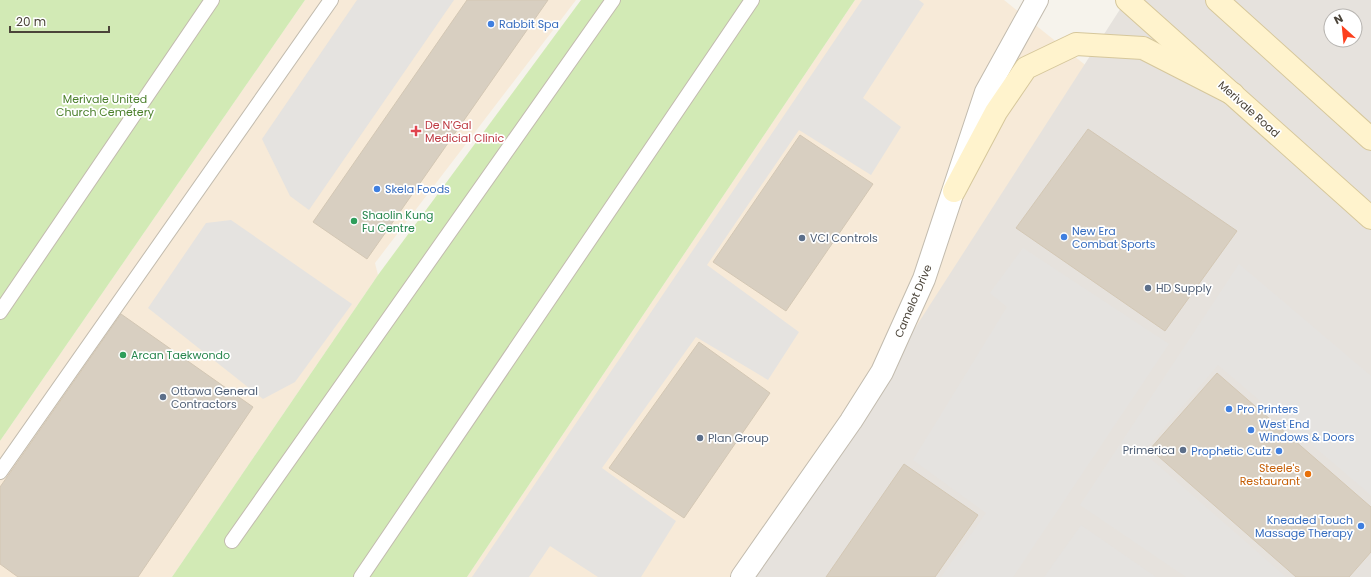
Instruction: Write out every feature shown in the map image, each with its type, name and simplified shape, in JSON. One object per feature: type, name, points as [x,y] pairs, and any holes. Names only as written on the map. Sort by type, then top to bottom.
[{"type":"main road","name":"Merivale Road","points":[[1127,0],[1371,218]]},
{"type":"main road","points":[[1217,0],[1371,139]]},
{"type":"main road","points":[[954,191],[996,112],[1026,68],[1076,44],[1143,48],[1233,94]]},
{"type":"street","name":"Camelot Drive","points":[[742,577],[851,421],[882,372],[924,279],[986,92],[1037,0]]},
{"type":"lane","points":[[0,312],[212,0]]},
{"type":"lane","points":[[0,472],[331,0]]},
{"type":"lane","points":[[232,541],[613,0]]},
{"type":"lane","points":[[361,577],[752,0]]},
{"type":"shaded area","points":[[305,0],[576,0],[375,263],[378,275],[172,577],[0,577],[0,441]]},
{"type":"shaded area","points":[[357,0],[454,0],[309,210],[290,196],[262,139]]},
{"type":"shaded area","points":[[855,0],[1004,0],[1224,176],[1371,577],[467,577]]},
{"type":"shaded area","points":[[862,0],[919,0],[924,4],[863,98],[901,127],[871,175],[799,130],[707,265],[799,332],[768,380],[696,337],[602,468],[676,521],[641,577],[598,577],[550,546],[529,577],[472,577]]},
{"type":"shaded area","points":[[1126,0],[1371,0],[1371,577],[755,577]]},
{"type":"shaded area","points":[[231,220],[352,304],[295,382],[263,399],[148,308],[206,223]]},
{"type":"shaded area","points":[[1023,248],[1169,344],[1013,577],[941,577],[986,513],[913,460],[1007,307],[990,293]]},
{"type":"shaded area","points":[[1239,264],[1371,376],[1371,495],[1218,365],[1143,452],[1286,577],[1186,577],[1080,505]]},
{"type":"shaded area","points":[[1081,525],[1156,577],[1044,577]]},
{"type":"green space","name":"Merivale United Church Cemetery","points":[[0,0],[305,0],[0,441]]},
{"type":"green space","points":[[581,0],[855,0],[467,577],[172,577],[378,275]]},
{"type":"building","points":[[467,0],[548,0],[367,259],[313,222]]},
{"type":"building","points":[[1088,129],[1237,231],[1165,331],[1016,228]]},
{"type":"building","points":[[800,135],[873,184],[786,311],[713,262]]},
{"type":"building","points":[[121,314],[253,407],[138,577],[18,577],[0,564],[0,487]]},
{"type":"building","points":[[699,342],[770,393],[684,518],[609,468]]},
{"type":"building","points":[[1217,373],[1371,507],[1371,552],[1349,577],[1296,577],[1150,449]]},
{"type":"building","points":[[904,464],[978,515],[935,577],[826,577]]},
{"type":"place","name":"Rabbit Spa","points":[[491,24]]},
{"type":"place","name":"De N’Gal Medicial Clinic","points":[[416,131]]},
{"type":"place","name":"Skela Foods","points":[[377,189]]},
{"type":"place","name":"Shaolin Kung Fu Centre","points":[[354,221]]},
{"type":"place","name":"New Era Combat Sports","points":[[1064,237]]},
{"type":"place","name":"VCI Controls","points":[[802,238]]},
{"type":"place","name":"HD Supply","points":[[1148,288]]},
{"type":"place","name":"Arcan Taekwondo","points":[[123,355]]},
{"type":"place","name":"Ottawa General Contractors","points":[[163,397]]},
{"type":"place","name":"Pro Printers","points":[[1229,409]]},
{"type":"place","name":"West End Windows & Doors","points":[[1251,430]]},
{"type":"place","name":"Plan Group","points":[[700,438]]},
{"type":"place","name":"Primerica","points":[[1183,450]]},
{"type":"place","name":"Prophetic Cutz","points":[[1279,451]]},
{"type":"place","name":"Steele's Restaurant","points":[[1308,474]]},
{"type":"place","name":"Kneaded Touch Massage Therapy","points":[[1361,526]]}]
